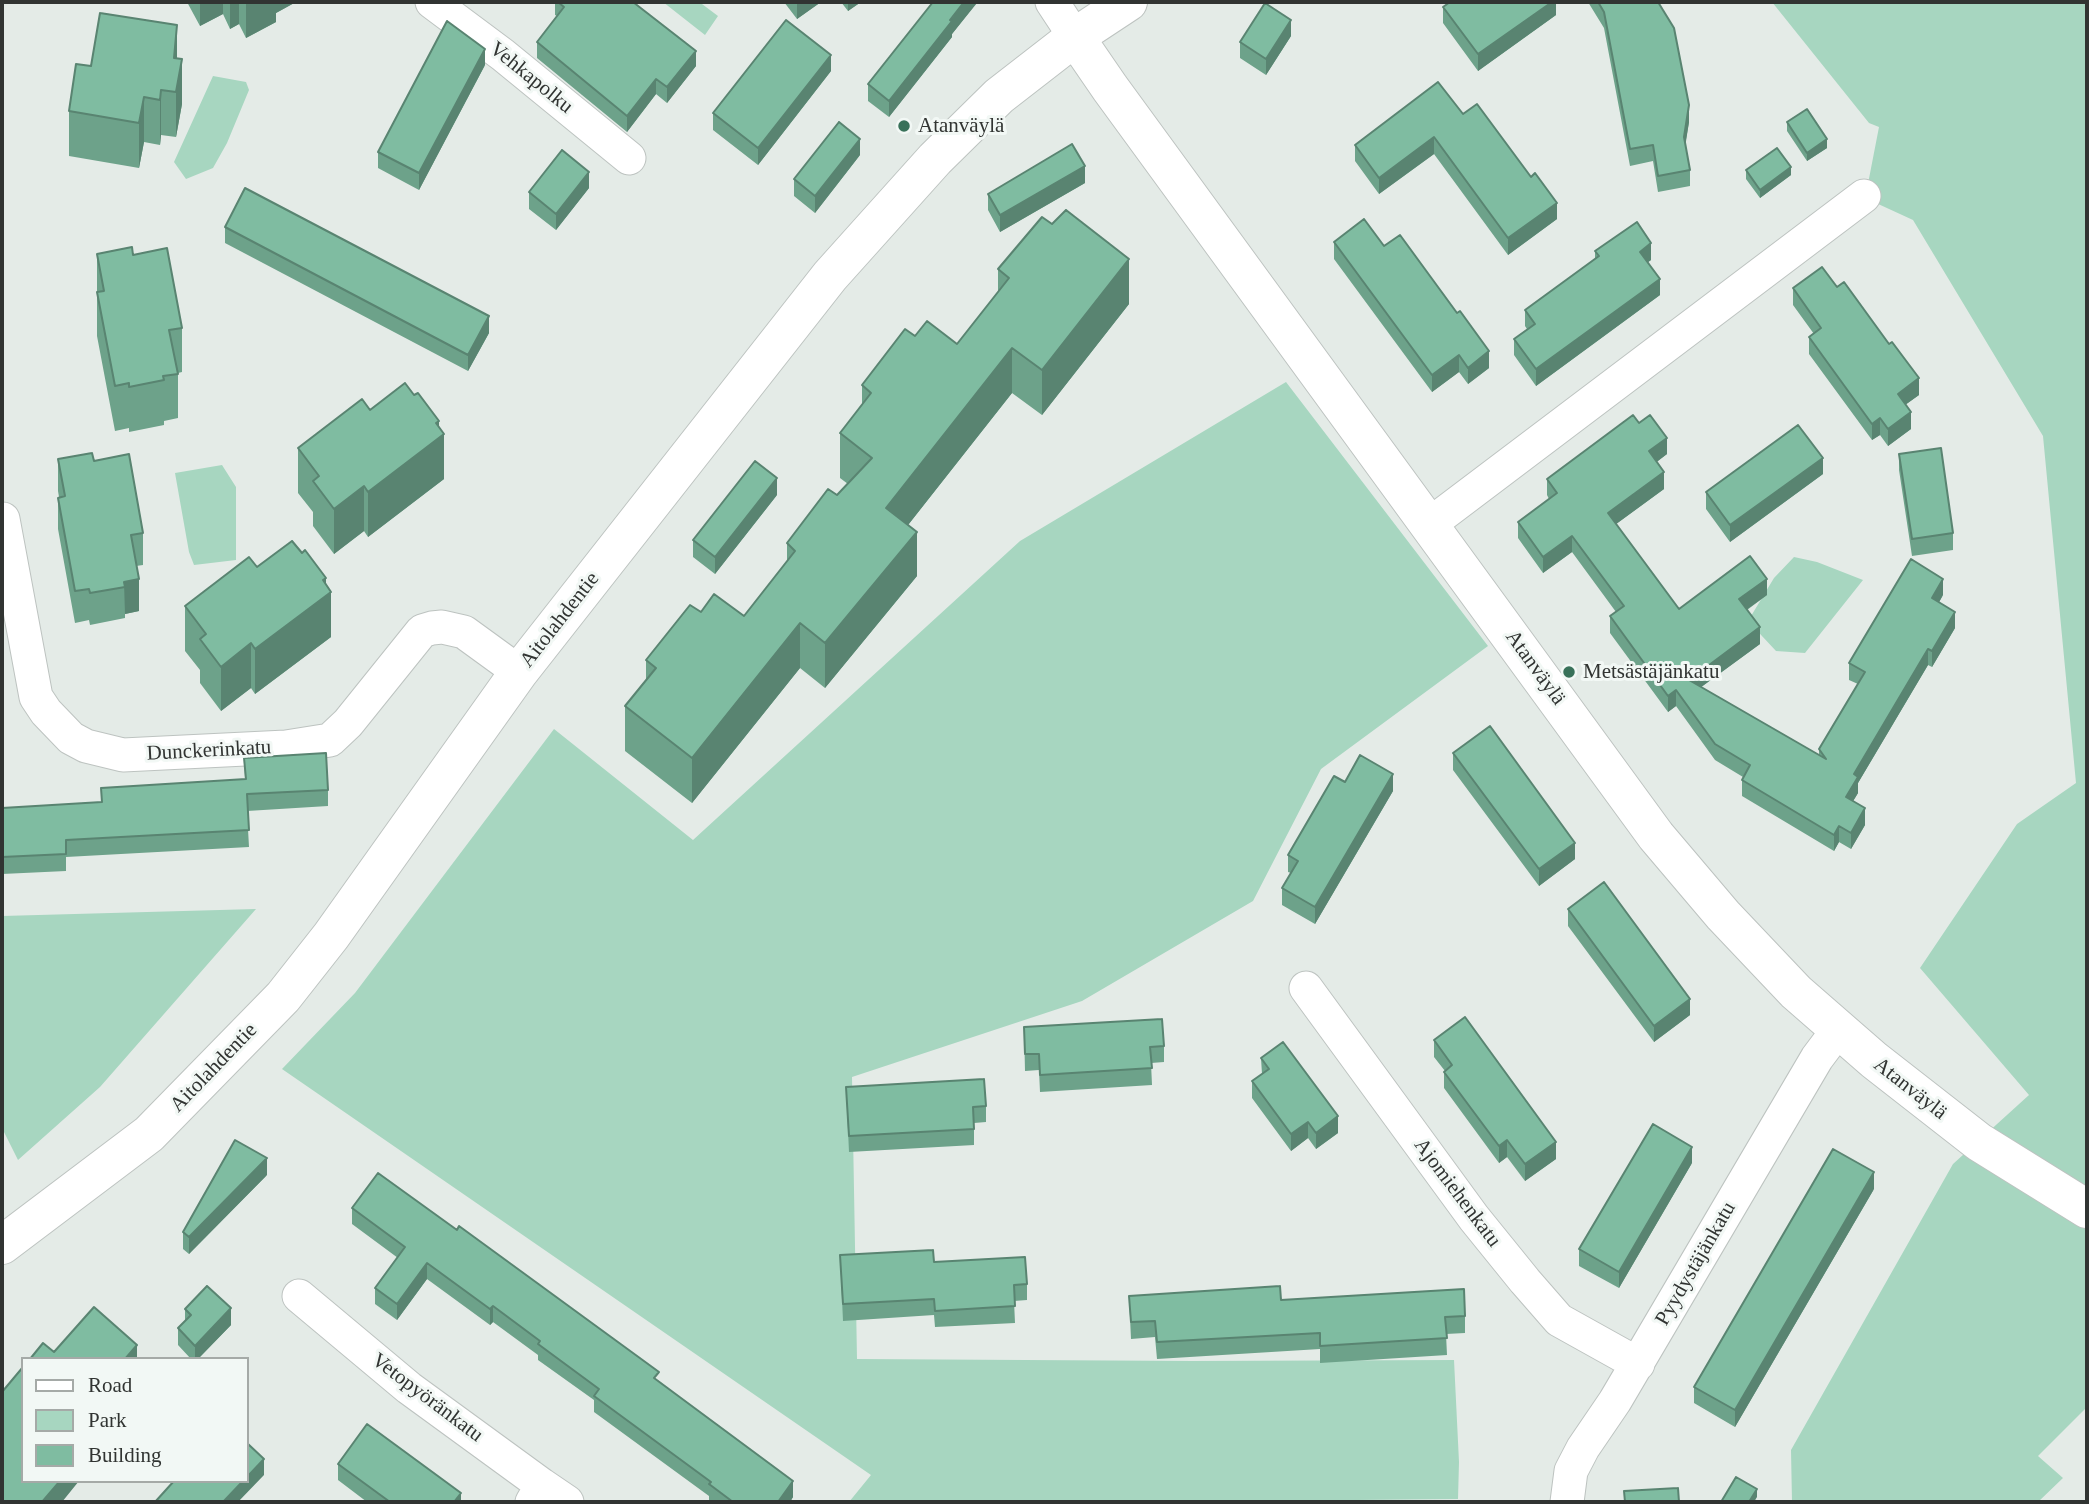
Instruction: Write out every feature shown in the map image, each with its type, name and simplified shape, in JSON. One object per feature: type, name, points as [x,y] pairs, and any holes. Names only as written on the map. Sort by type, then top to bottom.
[{"type":"main road","name":"Aitolahdentie","points":[[2,1245],[149,1134],[283,997],[331,936],[519,672],[830,276],[969,124],[999,96],[1075,37],[1128,2]]},
{"type":"main road","name":"Atanväylä","points":[[1075,37],[1656,836],[1723,915],[1796,992],[1838,1030],[1979,1142],[2087,1209]]},
{"type":"street","name":"Vehkapolku","points":[[432,2],[503,55],[629,158]]},
{"type":"street","points":[[1052,2],[1075,37]]},
{"type":"street","points":[[1430,524],[1864,196]]},
{"type":"street","name":"Dunckerinkatu","points":[[4,519],[36,696],[46,712],[71,738],[86,746],[123,755],[286,747],[330,740],[348,723],[422,631],[432,628],[442,627],[464,632],[519,672]]},
{"type":"street","name":"Ajomiehenkatu","points":[[1306,988],[1474,1218],[1559,1320],[1638,1364]]},
{"type":"street","name":"Pyydystäjänkatu","points":[[1567,1502],[1571,1471],[1583,1448],[1638,1364],[1817,1058],[1838,1030]]},
{"type":"street","name":"Vetopyöränkatu","points":[[299,1296],[409,1388],[547,1496]]},
{"type":"green space","points":[[663,2],[702,2],[718,16],[705,35]]},
{"type":"green space","points":[[1772,2],[2087,2],[2087,1407],[2038,1456],[2063,1478],[2038,1502],[1792,1502],[1791,1450],[1953,1164],[2029,1095],[1920,968],[2017,824],[2076,783],[2043,436],[1913,220],[1876,203],[1866,194],[1879,127],[1869,123]]},
{"type":"green space","points":[[213,76],[246,82],[249,90],[227,143],[213,168],[186,179],[174,162]]},
{"type":"green space","points":[[1286,382],[1488,646],[1321,769],[1253,901],[1082,1001],[852,1077],[857,1359],[1454,1360],[1458,1499],[1357,1502],[849,1502],[871,1475],[282,1069],[355,993],[554,729],[693,840],[1020,541]]},
{"type":"green space","points":[[222,465],[236,487],[236,560],[194,565],[189,552],[175,473]]},
{"type":"green space","points":[[1794,557],[1817,562],[1863,580],[1805,653],[1776,651],[1748,621],[1774,578]]},
{"type":"green space","points":[[256,909],[100,1087],[18,1160],[2,1128],[2,916]]},
{"type":"building","points":[[558,2],[633,2],[696,51],[667,87],[656,79],[627,116],[537,42],[564,7]]},
{"type":"building","points":[[933,2],[964,2],[889,101],[868,84]]},
{"type":"building","points":[[1450,2],[1552,2],[1478,54],[1443,7]]},
{"type":"building","points":[[1598,2],[1658,2],[1674,28],[1689,105],[1684,137],[1690,170],[1658,176],[1653,145],[1630,149],[1604,12]]},
{"type":"building","points":[[1265,3],[1291,20],[1266,59],[1240,42]]},
{"type":"building","points":[[100,13],[177,25],[174,58],[182,59],[176,92],[161,90],[160,100],[144,97],[139,123],[69,111],[76,64],[91,66]]},
{"type":"building","points":[[786,20],[831,55],[758,148],[713,113]]},
{"type":"building","points":[[447,21],[485,49],[419,173],[378,152]]},
{"type":"building","points":[[1438,82],[1463,114],[1477,104],[1531,177],[1535,173],[1557,203],[1508,238],[1434,137],[1379,178],[1355,145]]},
{"type":"building","points":[[1807,109],[1827,139],[1807,153],[1787,122]]},
{"type":"building","points":[[839,122],[860,139],[815,196],[794,179]]},
{"type":"building","points":[[1072,144],[1085,166],[1000,215],[988,194]]},
{"type":"building","points":[[1777,148],[1791,167],[1760,190],[1746,170]]},
{"type":"building","points":[[562,150],[589,172],[556,214],[529,192]]},
{"type":"building","points":[[245,188],[489,316],[468,355],[225,227]]},
{"type":"building","points":[[1066,210],[1129,259],[1042,370],[1012,348],[886,508],[917,532],[825,643],[800,623],[692,758],[625,706],[656,668],[646,660],[690,605],[701,612],[714,594],[744,616],[795,551],[787,543],[828,489],[837,495],[872,458],[840,433],[871,393],[862,385],[905,329],[915,336],[927,321],[957,344],[1009,278],[998,269],[1042,217],[1052,224]]},
{"type":"building","points":[[1364,219],[1384,246],[1400,235],[1457,313],[1460,311],[1489,351],[1468,368],[1459,355],[1432,375],[1334,242]]},
{"type":"building","points":[[1637,222],[1651,243],[1640,252],[1660,279],[1536,369],[1514,339],[1535,324],[1525,310],[1599,256],[1595,251]]},
{"type":"building","points":[[132,247],[133,255],[167,248],[182,328],[169,330],[178,374],[163,376],[164,380],[129,387],[129,383],[115,386],[97,292],[104,291],[97,254]]},
{"type":"building","points":[[1822,267],[1837,287],[1844,282],[1889,344],[1892,342],[1919,378],[1898,394],[1911,412],[1888,429],[1880,418],[1872,424],[1809,337],[1821,328],[1793,288]]},
{"type":"building","points":[[405,383],[414,395],[418,393],[439,421],[436,423],[444,434],[368,492],[364,486],[334,509],[313,481],[319,476],[298,448],[362,399],[370,410]]},
{"type":"building","points":[[1633,415],[1639,423],[1650,415],[1667,438],[1649,451],[1664,472],[1608,513],[1679,609],[1750,556],[1767,579],[1739,599],[1760,627],[1689,680],[1826,759],[1819,749],[1865,672],[1849,663],[1911,559],[1943,579],[1932,598],[1955,612],[1932,651],[1928,649],[1854,774],[1858,777],[1846,797],[1865,808],[1851,833],[1839,826],[1834,835],[1742,780],[1750,765],[1715,744],[1676,690],[1668,696],[1610,616],[1624,606],[1572,536],[1543,557],[1518,522],[1557,493],[1547,479]]},
{"type":"building","points":[[1798,425],[1823,458],[1730,525],[1706,492]]},
{"type":"building","points":[[1941,448],[1953,533],[1912,539],[1899,454]]},
{"type":"building","points":[[92,453],[94,461],[129,454],[143,533],[131,535],[139,579],[124,582],[125,587],[90,593],[89,589],[75,591],[58,498],[65,496],[58,459]]},
{"type":"building","points":[[755,461],[777,478],[715,557],[693,540]]},
{"type":"building","points":[[292,541],[302,553],[305,550],[326,578],[323,580],[331,592],[255,649],[251,643],[221,667],[200,639],[206,634],[185,606],[249,557],[257,567]]},
{"type":"building","points":[[1490,726],[1575,843],[1539,869],[1453,753]]},
{"type":"building","points":[[326,753],[328,790],[247,794],[249,830],[66,840],[66,854],[2,857],[2,808],[102,802],[101,788],[246,779],[244,758]]},
{"type":"building","points":[[1360,755],[1393,774],[1315,907],[1282,888],[1298,861],[1288,855],[1334,776],[1345,782]]},
{"type":"building","points":[[1604,882],[1690,999],[1654,1026],[1568,909]]},
{"type":"building","points":[[1465,1017],[1556,1142],[1525,1164],[1507,1140],[1499,1146],[1444,1072],[1452,1065],[1434,1040]]},
{"type":"building","points":[[1162,1019],[1164,1046],[1150,1047],[1152,1068],[1040,1075],[1039,1054],[1025,1054],[1024,1027]]},
{"type":"building","points":[[1283,1042],[1338,1116],[1316,1133],[1308,1122],[1291,1134],[1252,1081],[1269,1069],[1261,1058]]},
{"type":"building","points":[[984,1079],[986,1106],[973,1107],[974,1129],[849,1136],[846,1087]]},
{"type":"building","points":[[1653,1124],[1692,1147],[1619,1272],[1579,1249]]},
{"type":"building","points":[[235,1140],[267,1158],[189,1237],[183,1232]]},
{"type":"building","points":[[1833,1149],[1874,1172],[1735,1410],[1694,1387]]},
{"type":"building","points":[[378,1173],[457,1230],[459,1226],[659,1372],[654,1378],[793,1481],[778,1502],[733,1502],[709,1484],[711,1482],[594,1396],[599,1389],[538,1344],[540,1341],[493,1306],[490,1309],[427,1263],[397,1304],[375,1288],[405,1247],[352,1208]]},
{"type":"building","points":[[933,1250],[934,1262],[1025,1257],[1027,1284],[1014,1285],[1015,1306],[935,1311],[934,1299],[843,1304],[840,1255]]},
{"type":"building","points":[[207,1286],[231,1308],[195,1346],[178,1328],[191,1315],[185,1309]]},
{"type":"building","points":[[1280,1286],[1281,1300],[1464,1289],[1465,1316],[1445,1317],[1447,1338],[1320,1346],[1320,1333],[1157,1342],[1155,1321],[1131,1322],[1129,1296]]},
{"type":"building","points":[[94,1307],[137,1345],[127,1357],[32,1357],[43,1343],[54,1352]]},
{"type":"building","points":[[21,1369],[21,1483],[58,1483],[42,1502],[2,1502],[2,1392]]},
{"type":"building","points":[[367,1424],[461,1493],[454,1502],[390,1502],[338,1464]]},
{"type":"building","points":[[248,1444],[264,1459],[248,1476]]},
{"type":"building","points":[[1736,1477],[1757,1489],[1749,1502],[1721,1502]]},
{"type":"building","points":[[172,1483],[241,1483],[223,1502],[155,1502]]},
{"type":"building","points":[[1678,1488],[1679,1502],[1625,1502],[1624,1491]]},
{"type":"place","name":"Atanväylä","points":[[904,126]]},
{"type":"place","name":"Metsästäjänkatu","points":[[1569,672]]}]
